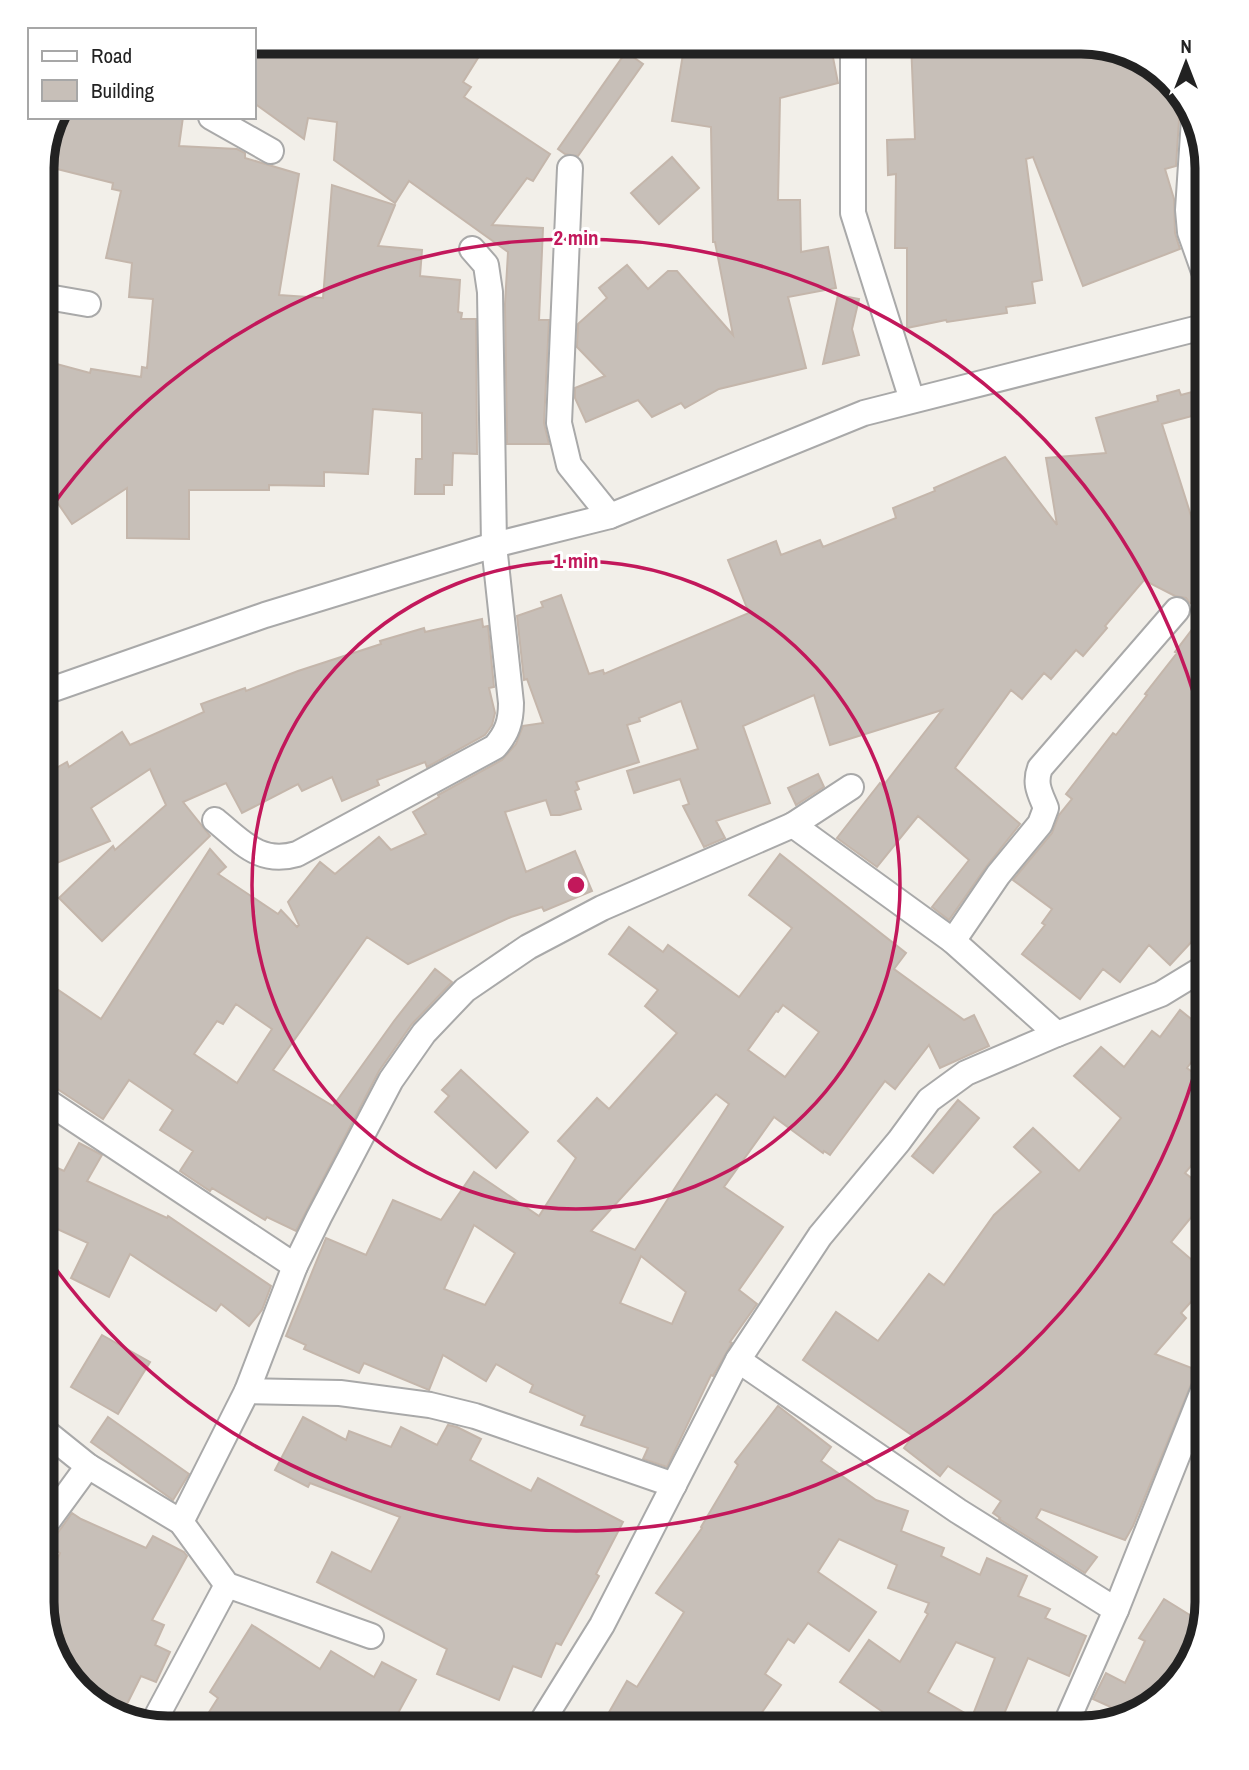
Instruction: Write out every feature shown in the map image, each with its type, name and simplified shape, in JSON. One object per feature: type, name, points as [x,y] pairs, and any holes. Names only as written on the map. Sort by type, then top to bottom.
[{"type":"street","points":[[853,54],[853,213],[912,400]]},
{"type":"street","points":[[215,119],[271,151]]},
{"type":"street","points":[[1192,145],[1188,210],[1190,232],[1195,246]]},
{"type":"street","points":[[570,168],[559,423],[569,465],[610,516]]},
{"type":"street","points":[[215,820],[253,851],[271,858],[284,858],[297,854],[495,747],[506,734],[511,719],[511,703],[495,545],[491,292],[486,265],[472,249]]},
{"type":"street","points":[[54,298],[88,304]]},
{"type":"street","points":[[54,689],[265,615],[495,545],[610,516],[864,413],[1195,329]]},
{"type":"street","points":[[953,941],[998,875],[1040,824],[1046,808],[1037,787],[1040,768],[1177,610]]},
{"type":"street","points":[[181,1522],[247,1391],[295,1266],[391,1080],[424,1033],[466,990],[528,947],[602,908],[793,825],[851,787]]},
{"type":"street","points":[[793,825],[953,941],[1057,1034]]},
{"type":"street","points":[[545,1716],[602,1625],[738,1360],[820,1236],[899,1141],[929,1100],[965,1073],[1161,994],[1195,973]]},
{"type":"street","points":[[54,1106],[295,1266]]},
{"type":"street","points":[[738,1360],[958,1511],[1116,1610]]},
{"type":"street","points":[[247,1391],[340,1393],[430,1405],[475,1416],[674,1485]]},
{"type":"street","points":[[1069,1716],[1116,1610],[1195,1411]]},
{"type":"street","points":[[54,1439],[88,1466],[181,1522],[227,1585],[372,1636]]},
{"type":"street","points":[[54,1513],[88,1466]]},
{"type":"street","points":[[157,1715],[227,1585]]},
{"type":"building","points":[[256,54],[480,54],[463,82],[471,87],[464,97],[550,154],[533,181],[527,178],[492,225],[543,228],[539,320],[549,320],[544,423],[549,444],[507,444],[505,304],[508,252],[409,181],[395,203],[334,160],[337,122],[308,118],[304,139],[256,104]]},
{"type":"building","points":[[625,54],[643,64],[578,156],[565,154],[558,149]]},
{"type":"building","points":[[683,54],[832,54],[838,83],[780,98],[778,200],[800,200],[801,252],[828,247],[836,288],[788,297],[806,368],[719,389],[685,408],[681,403],[652,417],[638,400],[586,422],[575,398],[575,388],[605,376],[577,347],[578,324],[607,298],[599,288],[627,265],[648,289],[668,271],[677,271],[733,335],[713,242],[711,127],[672,121]]},
{"type":"building","points":[[911,54],[1088,54],[1124,63],[1151,79],[1151,98],[1170,98],[1176,106],[1179,120],[1176,166],[1165,169],[1174,199],[1175,233],[1180,249],[1083,286],[1033,157],[1026,159],[1042,280],[1032,282],[1035,303],[1006,307],[1007,313],[947,322],[946,320],[907,328],[907,248],[895,248],[896,174],[888,175],[887,140],[915,139]]},
{"type":"building","points":[[66,119],[183,119],[179,146],[237,149],[245,153],[245,158],[299,174],[279,295],[323,298],[332,185],[395,205],[378,246],[422,250],[420,276],[460,280],[458,312],[462,313],[461,319],[476,319],[477,454],[453,453],[452,485],[444,485],[444,494],[415,494],[416,459],[422,459],[422,413],[373,409],[368,474],[324,472],[324,486],[269,485],[269,490],[189,490],[189,539],[127,538],[127,488],[72,524],[54,498],[54,363],[90,373],[91,369],[141,377],[142,367],[147,368],[153,299],[129,297],[132,263],[106,258],[121,191],[112,189],[113,183],[54,168],[58,139]]},
{"type":"building","points":[[672,157],[699,188],[659,224],[631,193]]},
{"type":"building","points":[[838,295],[859,299],[852,329],[859,355],[823,364]]},
{"type":"building","points":[[1179,390],[1181,395],[1195,391],[1195,415],[1162,424],[1193,522],[1195,521],[1195,606],[1186,598],[1175,596],[1144,580],[1083,656],[1076,650],[1051,679],[1044,673],[1022,699],[1011,690],[955,768],[1020,824],[949,920],[932,907],[969,860],[918,816],[877,867],[837,838],[880,783],[883,786],[942,710],[830,745],[814,695],[743,726],[770,803],[716,821],[725,838],[704,847],[683,806],[689,804],[680,779],[634,793],[627,771],[698,749],[681,701],[627,725],[639,762],[576,782],[579,789],[575,791],[581,809],[551,815],[546,800],[505,812],[526,872],[575,851],[592,891],[544,911],[542,907],[511,917],[408,964],[367,937],[273,1070],[333,1106],[435,969],[452,982],[412,1024],[379,1071],[296,1231],[267,1217],[265,1220],[212,1188],[210,1191],[180,1171],[193,1151],[160,1130],[173,1110],[129,1080],[103,1119],[54,1087],[57,1082],[54,1080],[54,987],[101,1019],[210,849],[226,867],[218,874],[278,914],[281,910],[297,927],[299,925],[288,902],[320,862],[335,874],[379,837],[391,850],[426,834],[413,812],[502,760],[516,744],[523,726],[543,723],[527,679],[524,680],[517,616],[543,607],[541,602],[561,595],[589,674],[603,670],[604,674],[749,613],[728,560],[776,541],[781,555],[820,540],[823,547],[896,518],[893,508],[1005,457],[1057,525],[1046,458],[1106,453],[1096,418],[1158,401],[1157,396]],"holes":[[[236,1004],[272,1029],[237,1083],[194,1054],[217,1021],[223,1024]]]},
{"type":"building","points":[[482,619],[483,627],[488,626],[494,687],[489,688],[495,713],[492,725],[485,735],[427,767],[425,762],[377,780],[379,785],[342,801],[332,777],[302,791],[298,784],[242,813],[226,783],[183,802],[210,836],[102,941],[59,898],[113,846],[115,850],[166,805],[150,769],[91,808],[110,841],[54,864],[54,769],[67,762],[69,767],[122,732],[130,745],[204,712],[201,704],[381,644],[380,641],[424,628],[425,632]]},
{"type":"building","points":[[1195,626],[1195,938],[1170,965],[1149,945],[1120,982],[1103,969],[1080,999],[1022,954],[1045,925],[1042,923],[1052,909],[1013,880],[1052,833],[1059,815],[1072,799],[1066,794],[1113,733],[1116,735],[1147,695],[1145,694],[1177,653],[1175,652]]},
{"type":"building","points":[[818,774],[824,787],[796,805],[788,788]]},
{"type":"building","points":[[780,854],[906,953],[894,969],[964,1020],[974,1015],[989,1046],[940,1068],[929,1045],[895,1089],[885,1081],[830,1155],[824,1151],[823,1153],[774,1117],[724,1187],[783,1227],[739,1290],[757,1304],[730,1342],[732,1343],[713,1376],[711,1375],[667,1467],[643,1459],[648,1448],[581,1425],[585,1416],[530,1392],[533,1385],[496,1364],[486,1381],[443,1355],[429,1390],[364,1363],[359,1373],[304,1349],[306,1345],[286,1336],[326,1238],[366,1255],[393,1200],[441,1220],[474,1172],[539,1216],[576,1158],[558,1141],[597,1098],[609,1109],[677,1033],[645,1006],[658,990],[609,954],[629,927],[663,952],[668,945],[739,997],[792,928],[749,895]],"holes":[[[783,1005],[819,1032],[785,1077],[748,1050],[776,1011]],[[716,1094],[729,1104],[635,1250],[591,1231]],[[474,1225],[515,1253],[485,1305],[444,1289]],[[641,1256],[686,1292],[672,1324],[620,1303]]]},
{"type":"building","points":[[1180,1010],[1195,1022],[1195,1057],[1187,1068],[1195,1074],[1195,1161],[1185,1173],[1195,1181],[1195,1213],[1171,1242],[1195,1263],[1195,1297],[1181,1313],[1186,1318],[1155,1354],[1195,1369],[1195,1375],[1125,1540],[1041,1509],[1036,1518],[1097,1557],[1085,1573],[999,1519],[993,1513],[1001,1501],[948,1466],[940,1476],[904,1448],[913,1436],[803,1360],[836,1312],[878,1341],[929,1274],[944,1285],[994,1215],[1041,1172],[1014,1147],[1033,1128],[1079,1171],[1121,1118],[1074,1076],[1101,1047],[1124,1067],[1152,1031],[1160,1037]]},
{"type":"building","points":[[461,1070],[528,1132],[496,1168],[435,1112],[449,1096],[442,1090]]},
{"type":"building","points":[[958,1100],[979,1118],[933,1173],[912,1156]]},
{"type":"building","points":[[79,1143],[102,1155],[87,1181],[167,1218],[168,1216],[271,1286],[262,1310],[249,1326],[221,1304],[216,1311],[130,1254],[109,1297],[71,1278],[88,1243],[54,1227],[54,1166],[64,1171]]},
{"type":"building","points":[[102,1335],[150,1362],[118,1414],[71,1387]]},
{"type":"building","points":[[778,1406],[831,1447],[821,1461],[876,1500],[908,1511],[901,1531],[944,1548],[941,1556],[980,1575],[987,1558],[1027,1576],[1018,1596],[1050,1609],[1045,1618],[1086,1636],[1069,1676],[1028,1658],[1003,1716],[972,1716],[995,1658],[956,1642],[928,1692],[970,1716],[889,1716],[840,1682],[869,1640],[900,1662],[928,1614],[925,1612],[929,1603],[888,1588],[897,1565],[839,1539],[818,1572],[876,1612],[849,1651],[808,1623],[794,1643],[788,1639],[765,1674],[781,1685],[759,1716],[607,1716],[627,1681],[637,1687],[684,1612],[656,1593],[702,1528],[738,1465],[735,1462]]},
{"type":"building","points":[[108,1417],[189,1474],[173,1500],[91,1442]]},
{"type":"building","points":[[303,1417],[346,1440],[349,1431],[391,1447],[401,1427],[437,1445],[448,1425],[457,1427],[481,1439],[470,1460],[531,1491],[538,1478],[623,1522],[596,1574],[599,1576],[561,1645],[556,1643],[541,1677],[513,1666],[499,1700],[437,1674],[447,1649],[317,1582],[332,1552],[371,1572],[400,1517],[310,1483],[308,1487],[275,1470]]},
{"type":"building","points":[[72,1513],[146,1548],[153,1536],[187,1556],[152,1620],[164,1625],[155,1645],[170,1652],[156,1682],[141,1676],[125,1707],[105,1697],[88,1682],[78,1671],[63,1645],[64,1635],[59,1633],[55,1617],[54,1567],[60,1553],[54,1549],[54,1538]]},
{"type":"building","points":[[1164,1599],[1194,1618],[1186,1645],[1171,1671],[1150,1692],[1111,1712],[1113,1708],[1093,1699],[1106,1673],[1125,1683],[1145,1641],[1139,1638]]},
{"type":"building","points":[[252,1625],[320,1669],[331,1651],[374,1677],[382,1662],[416,1680],[396,1716],[207,1716],[218,1698],[210,1692]]}]
